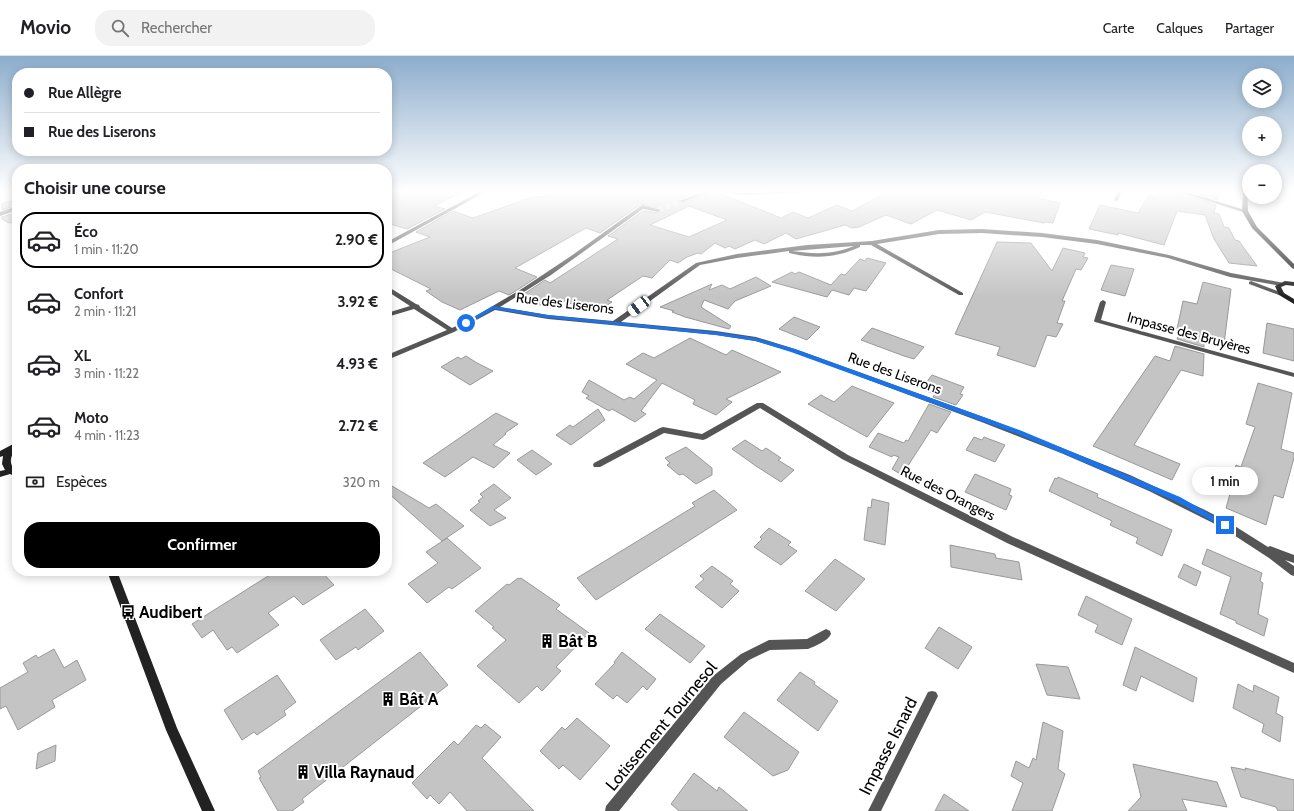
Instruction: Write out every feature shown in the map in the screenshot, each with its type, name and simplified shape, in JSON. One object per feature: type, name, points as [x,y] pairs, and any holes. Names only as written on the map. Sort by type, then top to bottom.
[{"type":"street","points":[[392,241],[420,226]]},
{"type":"street","points":[[392,356],[452,331],[493,308],[540,280],[616,226]]},
{"type":"street","points":[[1253,226],[1294,267]]},
{"type":"street","points":[[615,324],[698,264],[737,256],[783,250],[872,243],[939,232],[982,231],[1042,235],[1128,248],[1230,275],[1282,284],[1293,283]]},
{"type":"street","points":[[872,243],[961,294]]},
{"type":"street","points":[[783,250],[823,256],[844,253],[862,244]]},
{"type":"street","points":[[1230,275],[1281,294],[1294,302]]},
{"type":"street","points":[[1281,294],[1278,286],[1282,284]]},
{"type":"street","points":[[392,291],[417,306],[452,331]]},
{"type":"street","name":"Impasse des Bruyères","points":[[1103,302],[1097,321],[1294,375]]},
{"type":"street","points":[[392,314],[417,306]]},
{"type":"street","name":"Rue des Liserons","points":[[493,308],[548,317],[756,340],[793,350],[1020,433],[1178,499],[1262,547],[1294,572]]},
{"type":"street","name":"Rue des Orangers","points":[[597,466],[663,430],[703,437],[760,405],[845,457],[1003,537],[1294,668]]},
{"type":"street","points":[[0,454],[12,448]]},
{"type":"street","points":[[12,452],[6,461],[6,467],[12,472]]},
{"type":"street","points":[[0,474],[12,473]]},
{"type":"street","name":"Rue des Liserons","points":[[1262,547],[1294,559]]},
{"type":"street","points":[[114,576],[172,730],[209,811]]},
{"type":"street","name":"Lotissement Tournesol","points":[[611,811],[717,680],[746,657],[769,645],[808,644],[826,634]]},
{"type":"street","name":"Impasse Isnard","points":[[874,811],[932,696]]},
{"type":"building","points":[[398,226],[412,226],[407,229]]},
{"type":"building","points":[[426,226],[610,226],[600,233],[586,228],[515,268],[537,277],[509,295],[499,291],[460,310],[442,302],[426,291],[431,289],[392,270],[392,252],[430,237],[416,232]]},
{"type":"building","points":[[622,226],[654,226],[689,237],[713,226],[841,226],[796,239],[786,233],[764,244],[755,240],[735,249],[729,246],[725,248],[715,243],[701,254],[698,253],[687,257],[678,263],[670,260],[652,278],[643,276],[607,300],[612,302],[595,313],[559,299],[547,307],[518,298],[545,280],[550,283],[618,239],[608,236]]},
{"type":"building","points":[[848,226],[861,226],[859,227],[852,228]]},
{"type":"building","points":[[1090,226],[1171,226],[1164,245],[1118,233],[1118,235],[1089,229]]},
{"type":"building","points":[[1209,226],[1224,226],[1229,228],[1235,240],[1239,241],[1257,266],[1229,263],[1214,239]]},
{"type":"building","points":[[997,242],[1031,243],[1052,271],[1063,248],[1085,253],[1083,257],[1088,258],[1081,270],[1076,269],[1062,301],[1065,301],[1057,323],[1063,324],[1056,337],[1047,335],[1035,367],[997,355],[1000,347],[955,334]]},
{"type":"building","points":[[867,258],[886,263],[866,291],[854,288],[849,295],[832,290],[827,297],[772,282],[792,272],[795,274],[799,272],[831,285],[841,274],[845,275],[860,259],[865,261]]},
{"type":"building","points":[[1111,265],[1134,269],[1125,296],[1101,290]]},
{"type":"building","points":[[756,277],[771,286],[735,301],[728,309],[704,300],[701,307],[731,326],[729,329],[685,317],[672,312],[674,311],[660,307],[712,284],[709,290],[722,285],[730,289]]},
{"type":"building","points":[[1203,282],[1231,289],[1224,344],[1204,340],[1204,347],[1177,339],[1180,330],[1177,329],[1183,301],[1197,304]]},
{"type":"building","points":[[794,317],[820,327],[807,340],[779,329]]},
{"type":"building","points":[[1267,323],[1294,329],[1294,361],[1263,353]]},
{"type":"building","points":[[872,328],[924,347],[914,359],[861,340]]},
{"type":"building","points":[[690,338],[726,355],[732,350],[781,372],[726,399],[732,402],[716,415],[693,404],[695,400],[662,383],[641,411],[646,414],[635,422],[612,409],[609,411],[586,398],[589,396],[582,392],[589,380],[624,400],[630,397],[634,399],[657,380],[626,364],[643,353],[654,358]]},
{"type":"building","points":[[1175,346],[1204,354],[1203,376],[1181,370],[1134,445],[1180,464],[1172,480],[1093,446],[1155,356],[1170,361]]},
{"type":"building","points":[[466,356],[493,371],[470,385],[441,367],[458,357],[461,359]]},
{"type":"building","points":[[932,375],[964,387],[960,394],[963,395],[956,405],[933,397],[935,394],[921,389]]},
{"type":"building","points":[[1258,383],[1292,393],[1281,449],[1294,453],[1294,458],[1283,498],[1274,495],[1266,525],[1226,508],[1230,494],[1227,492],[1236,465],[1241,467],[1255,427],[1246,424]]},
{"type":"building","points":[[852,386],[894,403],[867,437],[808,404],[821,395],[834,402]]},
{"type":"building","points":[[929,404],[951,412],[937,433],[931,430],[902,475],[892,469],[899,457],[893,455],[892,457],[869,447],[878,433],[904,443],[906,440],[908,441]]},
{"type":"building","points":[[598,409],[605,420],[571,445],[556,435],[570,425],[573,427]]},
{"type":"building","points":[[496,413],[518,424],[505,433],[506,434],[493,445],[510,453],[494,468],[473,457],[445,477],[423,463]]},
{"type":"building","points":[[974,437],[982,440],[984,437],[1005,445],[995,462],[966,450]]},
{"type":"building","points":[[745,440],[762,451],[766,448],[781,458],[778,460],[794,470],[781,482],[732,449]]},
{"type":"building","points":[[686,447],[712,468],[712,475],[696,484],[683,474],[679,475],[667,465],[670,463],[665,458]]},
{"type":"building","points":[[532,450],[552,464],[536,475],[517,460]]},
{"type":"building","points":[[975,474],[1011,489],[1009,495],[1012,496],[1006,510],[965,492]]},
{"type":"building","points":[[1058,477],[1098,494],[1097,497],[1172,530],[1162,556],[1136,543],[1138,538],[1110,525],[1112,521],[1049,491],[1055,478],[1057,479]]},
{"type":"building","points":[[494,484],[511,498],[494,510],[506,518],[490,526],[470,510],[480,502],[478,501],[483,497],[480,494]]},
{"type":"building","points":[[392,486],[429,508],[436,504],[464,526],[442,541],[392,496]]},
{"type":"building","points":[[714,490],[737,510],[596,600],[577,578],[695,506],[692,503]]},
{"type":"building","points":[[872,499],[889,503],[885,545],[864,540],[868,507],[871,508]]},
{"type":"building","points":[[769,528],[791,542],[788,545],[797,551],[781,565],[754,547],[762,539],[760,537]]},
{"type":"building","points":[[447,538],[481,568],[452,589],[449,587],[427,603],[408,584],[438,563],[426,552]]},
{"type":"building","points":[[950,545],[995,554],[996,558],[1019,562],[1022,580],[951,567]]},
{"type":"building","points":[[1207,549],[1262,573],[1260,581],[1263,583],[1258,614],[1268,619],[1264,636],[1220,614],[1231,577],[1202,564]]},
{"type":"building","points":[[835,559],[865,579],[836,611],[805,591]]},
{"type":"building","points":[[1184,564],[1201,572],[1196,586],[1178,577]]},
{"type":"building","points":[[712,566],[733,581],[730,584],[739,591],[722,608],[695,587],[704,579],[700,576]]},
{"type":"building","points":[[268,576],[326,576],[334,585],[303,605],[294,596],[268,613],[279,625],[237,653],[232,647],[227,650],[213,630],[202,638],[192,624]]},
{"type":"building","name":"Bât B","points":[[518,578],[521,578],[560,605],[556,609],[589,633],[556,667],[561,671],[542,691],[537,686],[519,703],[477,666],[506,640],[492,628],[494,627],[475,611],[507,584],[509,585]]},
{"type":"building","points":[[1086,596],[1132,619],[1122,645],[1095,632],[1098,625],[1078,615]]},
{"type":"building","points":[[365,609],[384,631],[358,650],[356,647],[336,660],[320,640]]},
{"type":"building","points":[[660,614],[705,646],[690,663],[645,629]]},
{"type":"building","points":[[939,627],[972,647],[958,669],[925,648]]},
{"type":"building","points":[[1135,647],[1197,678],[1193,702],[1141,676],[1136,691],[1123,685]]},
{"type":"building","points":[[54,649],[64,668],[77,660],[86,680],[52,700],[55,707],[18,730],[6,706],[0,709],[0,688],[28,672],[23,663],[36,655],[38,658]]},
{"type":"building","points":[[420,652],[448,685],[302,799],[304,802],[292,811],[278,811],[259,778],[261,777],[258,771]]},
{"type":"building","points":[[622,652],[656,679],[647,690],[643,686],[627,703],[617,695],[613,699],[595,684],[615,663],[614,662]]},
{"type":"building","points":[[1036,664],[1068,667],[1080,699],[1047,695]]},
{"type":"building","points":[[800,672],[838,701],[818,731],[777,700]]},
{"type":"building","points":[[277,675],[296,702],[284,711],[286,715],[257,735],[254,732],[242,740],[224,710]]},
{"type":"building","points":[[1238,684],[1253,692],[1254,685],[1279,697],[1276,713],[1283,717],[1280,742],[1262,732],[1264,724],[1233,708]]},
{"type":"building","points":[[744,712],[799,752],[788,770],[773,776],[724,737]]},
{"type":"building","points":[[577,718],[610,746],[580,780],[563,765],[559,769],[540,751],[562,727],[565,730]]},
{"type":"building","points":[[1043,722],[1063,731],[1058,769],[1065,774],[1052,811],[1012,811],[1023,783],[1011,776],[1016,761],[1029,768],[1033,758],[1036,760]]},
{"type":"building","points":[[485,724],[501,737],[482,758],[534,811],[467,811],[450,792],[439,804],[430,795],[427,799],[412,783],[454,741],[458,745],[476,725],[481,728]]},
{"type":"building","points":[[56,745],[55,761],[36,769],[38,753]]},
{"type":"building","points":[[1133,764],[1217,782],[1227,807],[1182,799],[1187,811],[1128,811],[1141,797]]},
{"type":"building","points":[[1231,767],[1246,770],[1245,768],[1294,780],[1294,811],[1278,811],[1276,807],[1241,797]]},
{"type":"building","points":[[694,773],[717,791],[719,787],[748,811],[679,811],[671,804]]},
{"type":"building","points":[[944,794],[969,811],[935,811]]},
{"type":"place","name":"Audibert","points":[[128,612]]},
{"type":"place","name":"Bât B","points":[[547,641]]},
{"type":"place","name":"Bât A","points":[[388,699]]},
{"type":"place","name":"Villa Raynaud","points":[[303,772]]},
{"type":"route","points":[[466,323],[493,308],[548,317],[716,334],[756,340],[793,350],[1020,433],[1178,499],[1201,510],[1225,525]]}]
